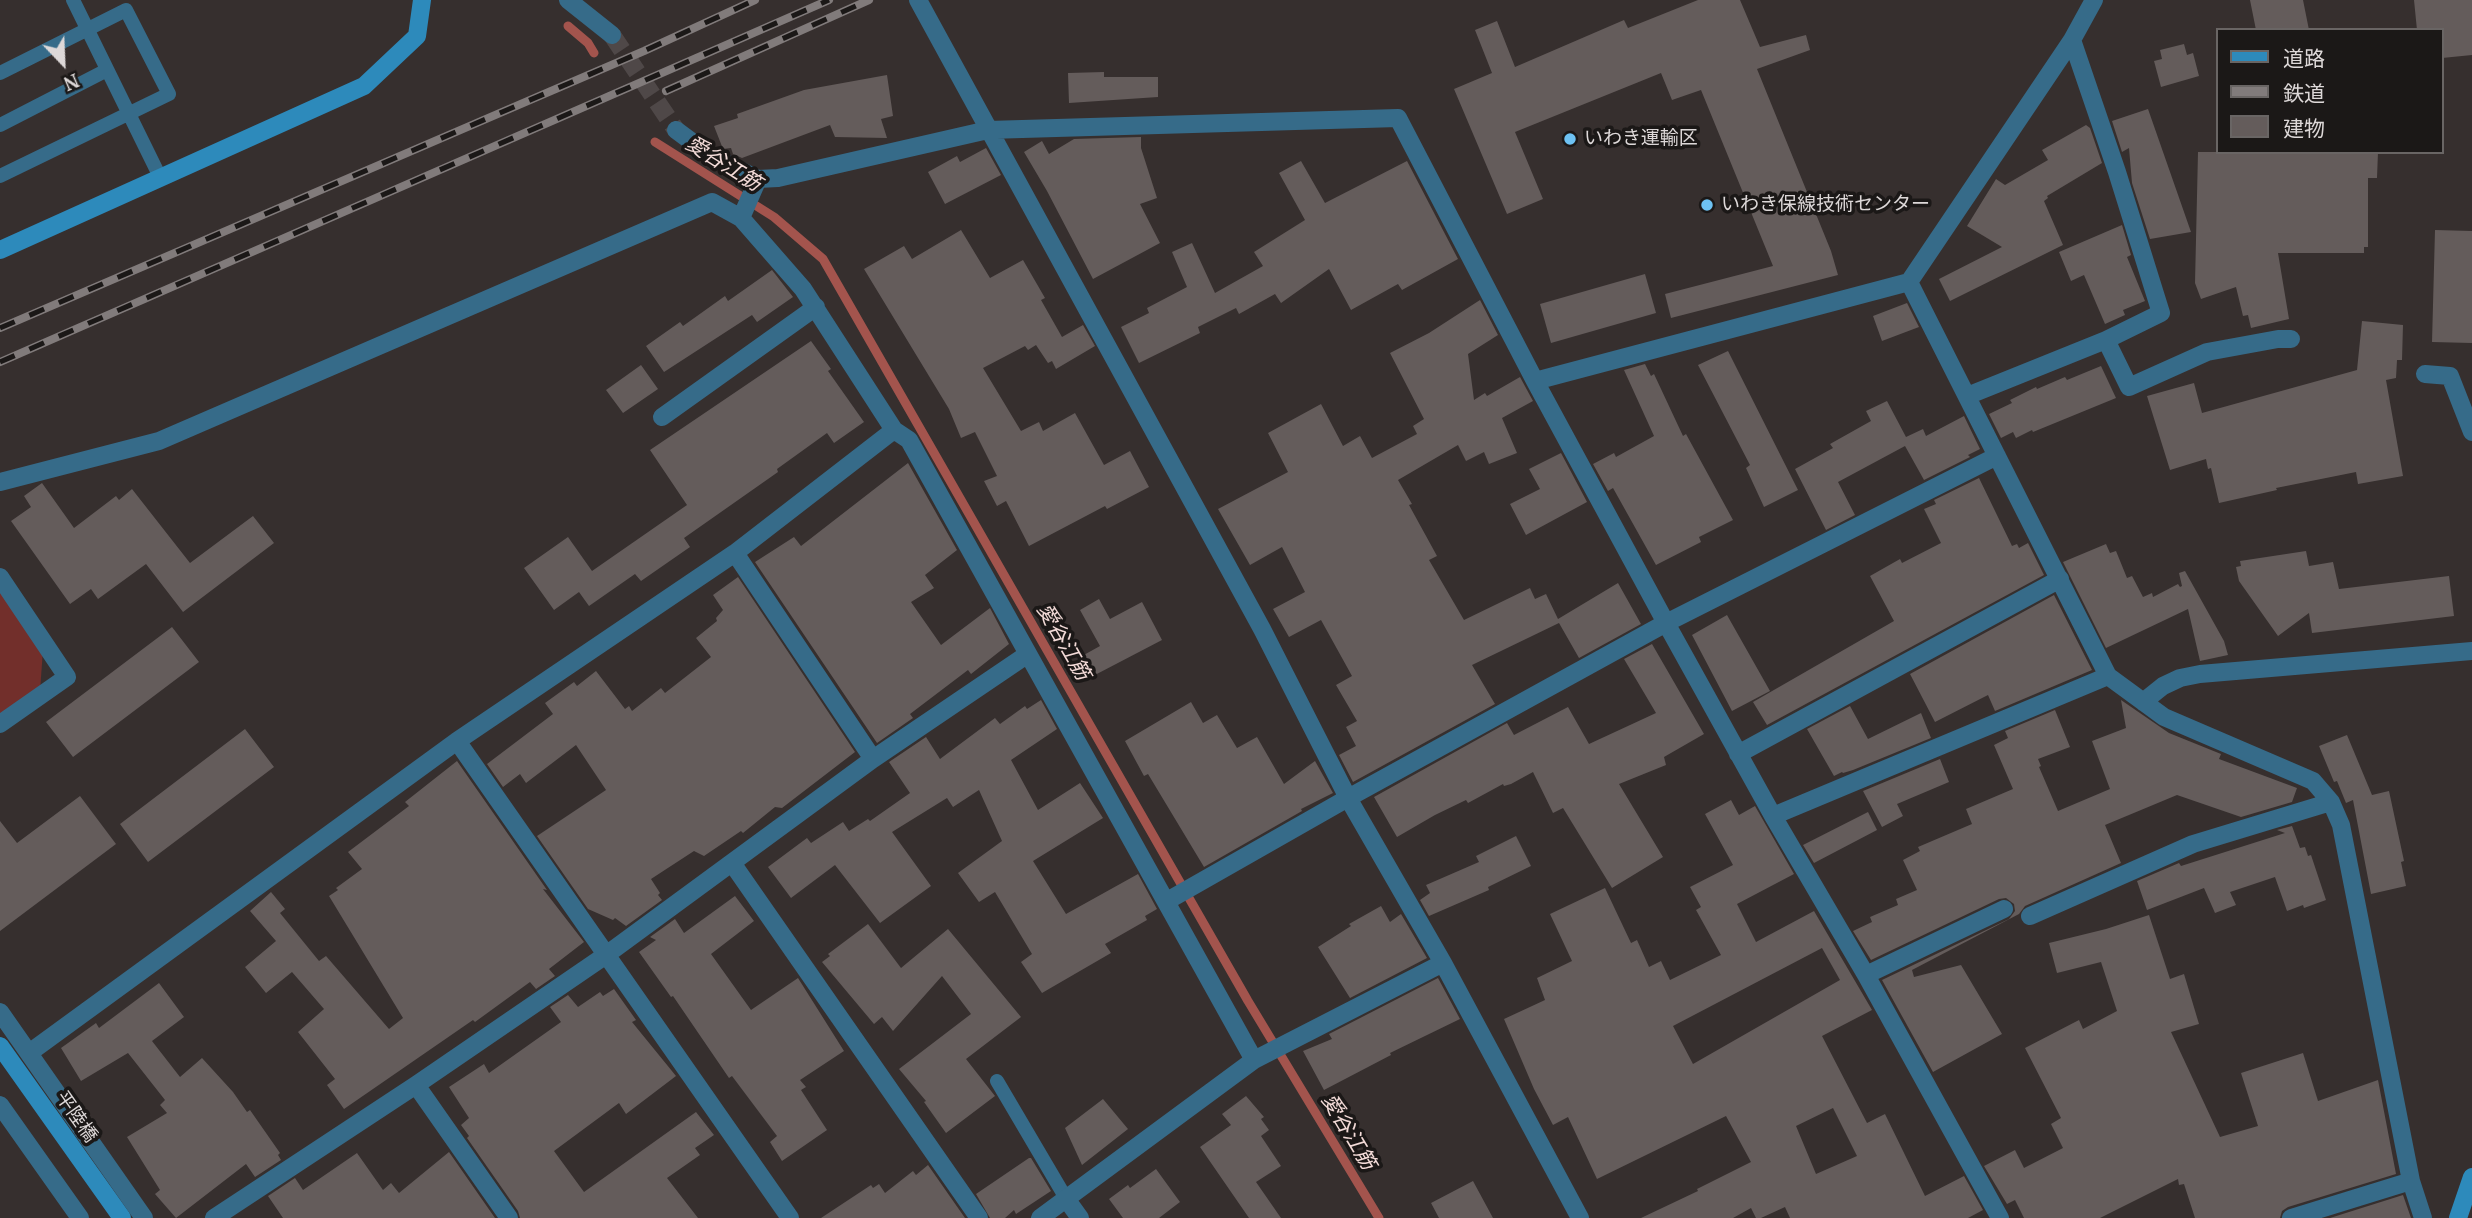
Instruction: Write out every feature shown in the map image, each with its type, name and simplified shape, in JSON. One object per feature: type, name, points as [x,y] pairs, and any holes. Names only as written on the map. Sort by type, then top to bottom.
[{"type":"street","points":[[0,249],[364,86],[417,36],[422,0]]},
{"type":"street","points":[[568,0],[612,35]]},
{"type":"street","points":[[918,0],[1262,629],[1348,798],[1443,963],[1580,1218]]},
{"type":"street","points":[[1535,381],[1909,282],[2072,40],[2094,0]]},
{"type":"street","points":[[1967,396],[2106,340],[2161,313],[2072,40]]},
{"type":"street","points":[[676,130],[756,184],[988,130],[1398,118],[1535,381],[1666,623],[2000,1218]]},
{"type":"street","points":[[743,212],[756,184]]},
{"type":"street","points":[[0,482],[159,441],[712,202],[743,212],[816,307],[894,430],[909,440],[1259,1058]]},
{"type":"street","points":[[1909,282],[2108,676],[2164,717],[2183,727],[2313,781],[2331,802],[2341,825],[2411,1181],[2423,1218]]},
{"type":"street","points":[[662,417],[816,307]]},
{"type":"street","points":[[2106,340],[2129,387],[2207,352],[2291,339]]},
{"type":"street","points":[[2425,374],[2451,376],[2472,432]]},
{"type":"street","points":[[29,1053],[457,741],[735,553],[894,430]]},
{"type":"street","points":[[1171,899],[1666,623],[1997,456]]},
{"type":"street","points":[[735,553],[873,759]]},
{"type":"street","points":[[0,577],[67,677],[0,723]]},
{"type":"street","points":[[1738,754],[2060,579]]},
{"type":"street","points":[[2143,702],[2163,685],[2200,674],[2472,652]]},
{"type":"street","points":[[214,1218],[606,956],[873,759],[1028,654]]},
{"type":"street","points":[[1773,816],[2108,676]]},
{"type":"street","points":[[457,741],[790,1218]]},
{"type":"street","points":[[2030,916],[2193,845],[2331,802]]},
{"type":"street","points":[[732,863],[979,1218]]},
{"type":"street","points":[[1866,975],[2004,909]]},
{"type":"street","points":[[1040,1218],[1259,1058],[1443,963]]},
{"type":"street","points":[[0,1012],[144,1218]]},
{"type":"street","name":"平陸橋","points":[[0,1045],[120,1215]]},
{"type":"street","points":[[416,1085],[509,1218]]},
{"type":"street","points":[[0,1105],[79,1218]]},
{"type":"street","points":[[2458,1218],[2472,1177]]},
{"type":"street","points":[[2291,1218],[2411,1181]]},
{"type":"street","points":[[1067,1200],[1080,1218]]},
{"type":"lane","points":[[72,0],[160,177]]},
{"type":"lane","points":[[0,73],[126,10],[169,94],[0,176]]},
{"type":"lane","points":[[0,125],[107,70]]},
{"type":"lane","points":[[997,1081],[1067,1200]]},
{"type":"shaded area","points":[[0,585],[43,650],[40,691],[0,718]]},
{"type":"building","points":[[1698,0],[1740,0],[1760,47],[1806,35],[1810,50],[1757,69],[1831,251],[1838,275],[1671,318],[1665,294],[1773,266],[1701,90],[1672,100],[1661,73],[1515,132],[1543,199],[1507,214],[1454,89],[1492,73],[1475,30],[1497,21],[1515,67],[1624,20],[1628,28]]},
{"type":"building","points":[[2250,0],[2303,0],[2309,28],[2256,28]]},
{"type":"building","points":[[2414,0],[2472,0],[2472,55],[2444,58],[2444,28],[2417,28]]},
{"type":"building","points":[[2184,44],[2187,55],[2193,53],[2199,76],[2161,87],[2154,61],[2162,59],[2160,50]]},
{"type":"building","points":[[1104,72],[1104,77],[1158,77],[1158,97],[1069,103],[1068,73]]},
{"type":"building","points":[[887,75],[893,116],[881,119],[887,138],[835,137],[830,125],[742,158],[733,154],[731,148],[723,149],[714,126],[738,118],[737,114],[804,90]]},
{"type":"building","points":[[2148,109],[2191,232],[2150,239],[2132,183],[2129,148],[2122,152],[2112,121]]},
{"type":"building","points":[[2086,125],[2090,128],[2102,163],[2047,196],[2044,201],[2063,245],[1950,301],[1939,279],[2002,247],[1967,226],[1996,179],[2005,185],[2048,160],[2042,150]]},
{"type":"building","points":[[1141,137],[1141,148],[1157,198],[1140,204],[1160,243],[1093,279],[1024,152],[1042,141],[1049,154],[1074,139]]},
{"type":"building","points":[[986,148],[1001,175],[945,204],[928,172],[957,156],[960,162]]},
{"type":"building","points":[[2198,152],[2378,154],[2377,178],[2368,178],[2368,247],[2364,247],[2364,253],[2278,253],[2289,319],[2251,328],[2248,315],[2243,316],[2236,287],[2201,299],[2195,283]]},
{"type":"building","points":[[1301,161],[1325,203],[1407,161],[1458,259],[1402,290],[1398,284],[1351,310],[1329,269],[1281,303],[1275,294],[1239,314],[1236,308],[1198,327],[1200,333],[1139,363],[1121,327],[1149,313],[1147,308],[1187,287],[1172,252],[1192,243],[1215,293],[1263,266],[1254,252],[1305,220],[1279,173]]},
{"type":"building","points":[[2122,225],[2131,255],[2127,257],[2145,301],[2123,310],[2125,315],[2105,324],[2084,275],[2071,281],[2059,252]]},
{"type":"building","points":[[961,230],[990,278],[1023,260],[1045,298],[1041,300],[1062,337],[1083,325],[1095,346],[1056,369],[1052,361],[1048,363],[1036,345],[1028,350],[1025,346],[983,368],[1021,431],[1039,422],[1043,431],[1075,413],[1104,465],[1130,451],[1149,487],[1107,509],[1105,506],[1029,546],[1006,501],[997,506],[984,481],[997,476],[975,432],[961,438],[949,409],[864,269],[904,246],[912,259]]},
{"type":"building","points":[[2435,230],[2472,231],[2472,343],[2432,342]]},
{"type":"building","points":[[772,270],[793,297],[757,322],[752,315],[664,372],[646,346],[680,322],[683,326],[725,296],[728,301]]},
{"type":"building","points":[[1645,274],[1656,313],[1551,343],[1540,304]]},
{"type":"building","points":[[1480,300],[1498,335],[1468,354],[1474,400],[1485,393],[1487,396],[1520,377],[1533,401],[1502,418],[1517,453],[1489,464],[1484,452],[1466,461],[1458,445],[1398,480],[1437,556],[1429,560],[1464,620],[1530,588],[1535,599],[1546,594],[1558,619],[1618,583],[1641,624],[1579,658],[1559,623],[1472,665],[1495,704],[1353,782],[1339,755],[1356,746],[1346,727],[1357,721],[1336,685],[1352,676],[1321,620],[1289,637],[1273,609],[1305,592],[1282,547],[1250,565],[1218,509],[1288,472],[1268,433],[1321,404],[1343,446],[1360,436],[1372,458],[1417,434],[1413,426],[1424,419],[1390,353],[1429,333]]},
{"type":"building","points":[[1907,303],[1919,327],[1882,341],[1873,316]]},
{"type":"building","points":[[2362,321],[2403,325],[2402,360],[2397,360],[2396,378],[2386,380],[2403,476],[2358,484],[2356,472],[2219,503],[2211,468],[2208,469],[2206,459],[2170,470],[2147,396],[2194,383],[2202,413],[2357,370]]},
{"type":"building","points":[[811,341],[831,369],[828,371],[864,422],[834,443],[827,433],[777,469],[778,472],[684,538],[690,547],[641,581],[635,574],[589,606],[579,592],[554,610],[524,568],[568,537],[592,571],[687,505],[650,450]]},
{"type":"building","points":[[1728,351],[1798,490],[1764,507],[1746,468],[1750,465],[1698,365]]},
{"type":"building","points":[[1645,364],[1651,376],[1654,374],[1683,436],[1686,434],[1733,520],[1699,537],[1701,542],[1656,565],[1613,488],[1608,491],[1593,464],[1614,453],[1616,457],[1654,436],[1624,370]]},
{"type":"building","points":[[641,365],[658,389],[623,413],[606,390]]},
{"type":"building","points":[[2101,366],[2116,398],[2016,438],[2013,432],[2001,438],[1989,414],[2036,387],[2037,389],[2065,377],[2067,380]]},
{"type":"building","points":[[1887,401],[1906,437],[1923,429],[1926,436],[1964,416],[1980,449],[1968,455],[1970,457],[1924,480],[1905,446],[1838,482],[1855,515],[1826,530],[1795,469],[1833,448],[1830,444],[1871,421],[1866,411]]},
{"type":"building","points":[[1561,453],[1587,502],[1526,535],[1510,504],[1540,489],[1529,469]]},
{"type":"building","points":[[908,463],[957,550],[925,575],[934,588],[911,602],[941,645],[990,608],[1009,644],[971,674],[968,670],[910,714],[913,718],[877,743],[755,562],[794,537],[801,546]]},
{"type":"building","points":[[1979,478],[2012,546],[2017,544],[2019,548],[2028,543],[2044,575],[1767,725],[1753,702],[1894,621],[1870,576],[1900,559],[1902,563],[1941,543],[1924,509],[1936,504],[1934,500]]},
{"type":"building","points":[[42,483],[74,528],[116,496],[119,500],[132,489],[190,563],[253,516],[274,543],[183,612],[146,564],[98,599],[91,589],[70,604],[11,521],[31,507],[24,496]]},
{"type":"building","points":[[2106,544],[2110,553],[2116,551],[2127,578],[2132,576],[2143,597],[2152,593],[2153,597],[2178,584],[2182,586],[2179,573],[2185,571],[2224,641],[2228,655],[2200,661],[2188,609],[2106,648],[2063,562]]},
{"type":"building","points":[[2306,551],[2309,566],[2333,562],[2339,589],[2449,576],[2454,616],[2312,633],[2309,613],[2278,636],[2239,581],[2236,567],[2241,566],[2240,561]]},
{"type":"building","points":[[738,577],[855,752],[782,808],[775,807],[743,833],[741,831],[704,856],[694,851],[651,879],[662,900],[626,926],[615,918],[613,920],[588,909],[537,836],[606,790],[576,745],[526,783],[520,774],[503,787],[487,764],[553,714],[545,703],[574,682],[577,686],[596,671],[625,709],[629,706],[632,711],[661,688],[665,693],[711,657],[696,638],[717,621],[716,618],[723,610],[713,595]]},
{"type":"building","points":[[2054,595],[2092,670],[1995,711],[1988,695],[1935,722],[1910,674]]},
{"type":"building","points":[[1099,599],[1110,619],[1142,602],[1162,640],[1093,676],[1082,656],[1100,646],[1080,610]]},
{"type":"building","points":[[1727,615],[1770,691],[1732,711],[1692,635]]},
{"type":"building","points":[[172,627],[199,662],[73,757],[46,722]]},
{"type":"building","points":[[1652,644],[1704,734],[1664,757],[1666,765],[1619,784],[1663,857],[1612,888],[1563,808],[1553,813],[1533,772],[1468,803],[1466,800],[1397,837],[1374,797],[1507,723],[1514,735],[1568,707],[1589,744],[1656,713],[1624,659]]},
{"type":"building","points":[[1041,700],[1057,729],[1011,760],[1038,810],[1080,783],[1103,818],[1033,861],[1066,914],[1138,874],[1157,909],[1145,916],[1147,920],[1105,944],[1111,953],[1042,993],[1021,962],[1032,954],[995,892],[979,902],[958,873],[1002,841],[979,790],[953,807],[947,798],[892,832],[931,886],[880,923],[835,865],[791,898],[768,867],[807,838],[811,843],[843,822],[849,831],[868,819],[870,821],[910,793],[889,762],[926,737],[940,759],[995,718],[1000,724],[1025,706],[1027,709]]},
{"type":"building","points":[[2121,700],[2169,733],[2221,754],[2219,759],[2297,788],[2292,802],[2241,817],[2177,795],[2105,825],[2121,863],[2025,906],[2019,914],[1912,970],[1914,977],[1961,965],[2002,1034],[1933,1072],[1882,980],[2009,919],[2015,911],[2014,904],[2006,898],[1999,899],[1871,960],[1853,931],[1872,922],[1870,917],[1898,905],[1896,899],[1917,890],[1903,860],[1920,851],[1918,847],[1972,824],[1966,809],[2013,789],[1994,745],[2008,738],[2005,731],[2055,710],[2070,747],[2038,759],[2058,811],[2110,789],[2092,741],[2126,728]]},
{"type":"building","points":[[1191,702],[1203,723],[1217,715],[1237,748],[1257,737],[1284,784],[1315,761],[1333,793],[1204,867],[1148,774],[1144,776],[1125,741]]},
{"type":"building","points":[[1850,706],[1868,739],[1921,713],[1931,738],[1834,776],[1807,729]]},
{"type":"building","points":[[245,729],[274,767],[148,862],[120,824]]},
{"type":"building","points":[[2347,735],[2372,795],[2389,791],[2404,861],[2401,862],[2406,886],[2371,894],[2353,800],[2346,803],[2319,746]]},
{"type":"building","points":[[1940,759],[1949,782],[1897,804],[1903,816],[1882,827],[1863,791]]},
{"type":"building","points":[[457,761],[547,890],[543,889],[584,942],[549,969],[555,976],[536,989],[530,982],[344,1109],[327,1085],[335,1079],[298,1032],[324,1009],[292,972],[266,993],[245,967],[276,941],[250,911],[271,892],[285,909],[280,913],[319,961],[326,956],[389,1029],[403,1018],[329,896],[362,869],[348,852],[409,806],[405,802]]},
{"type":"building","points":[[80,796],[116,844],[0,931],[0,821],[17,843]]},
{"type":"building","points":[[1731,800],[1739,815],[1755,806],[1794,874],[1737,904],[1756,942],[1814,911],[1872,1010],[1822,1036],[1867,1123],[1885,1114],[1925,1196],[1964,1176],[1983,1210],[1968,1218],[1790,1218],[1785,1207],[1761,1218],[1756,1218],[1751,1208],[1733,1218],[1641,1218],[1751,1162],[1726,1116],[1597,1179],[1568,1117],[1553,1125],[1534,1089],[1504,1019],[1545,1000],[1537,978],[1572,961],[1550,914],[1605,888],[1631,943],[1637,940],[1649,967],[1661,961],[1670,980],[1721,955],[1696,910],[1701,907],[1690,887],[1733,865],[1705,814]],"holes":[[[1822,948],[1840,980],[1693,1064],[1673,1026]],[[1833,1108],[1857,1156],[1816,1174],[1796,1126]]]},
{"type":"building","points":[[1868,812],[1877,830],[1814,863],[1803,845]]},
{"type":"building","points":[[2292,826],[2300,848],[2305,847],[2308,856],[2311,855],[2326,900],[2287,911],[2275,877],[2230,892],[2236,905],[2215,913],[2204,888],[2147,910],[2137,881],[2179,863],[2181,866],[2285,833],[2277,830]]},
{"type":"building","points":[[1516,836],[1531,866],[1488,887],[1489,890],[1429,916],[1420,900],[1430,893],[1426,885],[1479,862],[1476,856]]},
{"type":"building","points":[[735,896],[754,921],[711,954],[751,1010],[798,978],[844,1051],[800,1080],[806,1087],[801,1090],[827,1130],[782,1161],[770,1142],[777,1136],[732,1076],[729,1078],[639,952],[656,940],[650,937],[675,919],[684,933]]},
{"type":"building","points":[[1381,906],[1390,922],[1401,914],[1427,958],[1350,998],[1318,947],[1351,926],[1349,924]]},
{"type":"building","points":[[2149,915],[2170,979],[2184,974],[2199,1024],[2171,1032],[2220,1137],[2258,1126],[2241,1073],[2303,1053],[2318,1101],[2378,1080],[2396,1174],[2288,1207],[2282,1211],[2280,1218],[2195,1218],[2184,1184],[2179,1185],[2178,1179],[2100,1218],[2024,1218],[2015,1200],[2007,1204],[1984,1166],[2015,1150],[2024,1168],[2063,1148],[2051,1124],[2061,1118],[2025,1048],[2079,1020],[2083,1029],[2117,1011],[2101,962],[2057,973],[2049,943]]},
{"type":"building","points":[[868,924],[901,968],[948,929],[1021,1017],[966,1059],[995,1096],[946,1133],[924,1102],[926,1101],[899,1069],[971,1014],[942,976],[893,1031],[882,1017],[874,1024],[822,962],[830,956],[828,954]]},
{"type":"building","points":[[1438,978],[1460,1019],[1390,1053],[1391,1055],[1324,1090],[1303,1051],[1332,1039],[1329,1034]]},
{"type":"building","points":[[159,983],[184,1017],[152,1041],[180,1077],[202,1058],[247,1112],[250,1110],[280,1153],[278,1155],[281,1160],[255,1177],[246,1164],[176,1218],[155,1194],[160,1190],[127,1137],[167,1113],[160,1105],[165,1100],[128,1053],[81,1081],[61,1048],[96,1023],[99,1028]]},
{"type":"building","points":[[614,989],[636,1020],[632,1022],[676,1076],[626,1114],[619,1103],[554,1151],[584,1192],[696,1112],[714,1135],[695,1148],[700,1155],[667,1178],[698,1218],[520,1218],[518,1211],[467,1138],[469,1136],[461,1125],[469,1118],[449,1087],[484,1064],[489,1073],[561,1022],[550,1007],[568,995],[578,1007],[600,992],[603,996]]},
{"type":"building","points":[[1246,1096],[1264,1117],[1261,1119],[1269,1130],[1261,1136],[1281,1166],[1256,1182],[1281,1218],[1249,1218],[1200,1147],[1231,1125],[1222,1114]]},
{"type":"building","points":[[1103,1099],[1128,1129],[1082,1165],[1065,1128]]},
{"type":"building","points":[[449,1152],[495,1218],[283,1218],[268,1196],[295,1178],[303,1190],[357,1153],[383,1190],[391,1183],[399,1193]]},
{"type":"building","points":[[1029,1158],[1051,1191],[1016,1214],[1014,1210],[1005,1218],[990,1218],[976,1194]]},
{"type":"building","points":[[928,1165],[965,1218],[821,1218],[871,1185],[873,1188],[879,1184],[885,1193],[913,1171],[916,1175]]},
{"type":"building","points":[[1156,1169],[1180,1202],[1159,1218],[1123,1218],[1109,1199]]},
{"type":"building","points":[[1473,1181],[1493,1218],[1439,1218],[1431,1203]]},
{"type":"building","points":[[2403,1195],[2411,1218],[2330,1218]]},
{"type":"waterway","points":[[568,26],[588,43],[594,53]]},
{"type":"waterway","name":"愛谷江筋","points":[[655,142],[774,217],[823,259],[1248,1001],[1379,1218]]},
{"type":"tunnel","points":[[612,35],[676,130]]},
{"type":"railway","points":[[0,328],[644,51],[755,0]]},
{"type":"railway","points":[[0,362],[829,0]]},
{"type":"railway","points":[[666,91],[869,0]]},
{"type":"place","name":"いわき運輸区","points":[[1570,139]]},
{"type":"place","name":"いわき保線技術センター","points":[[1707,205]]}]
